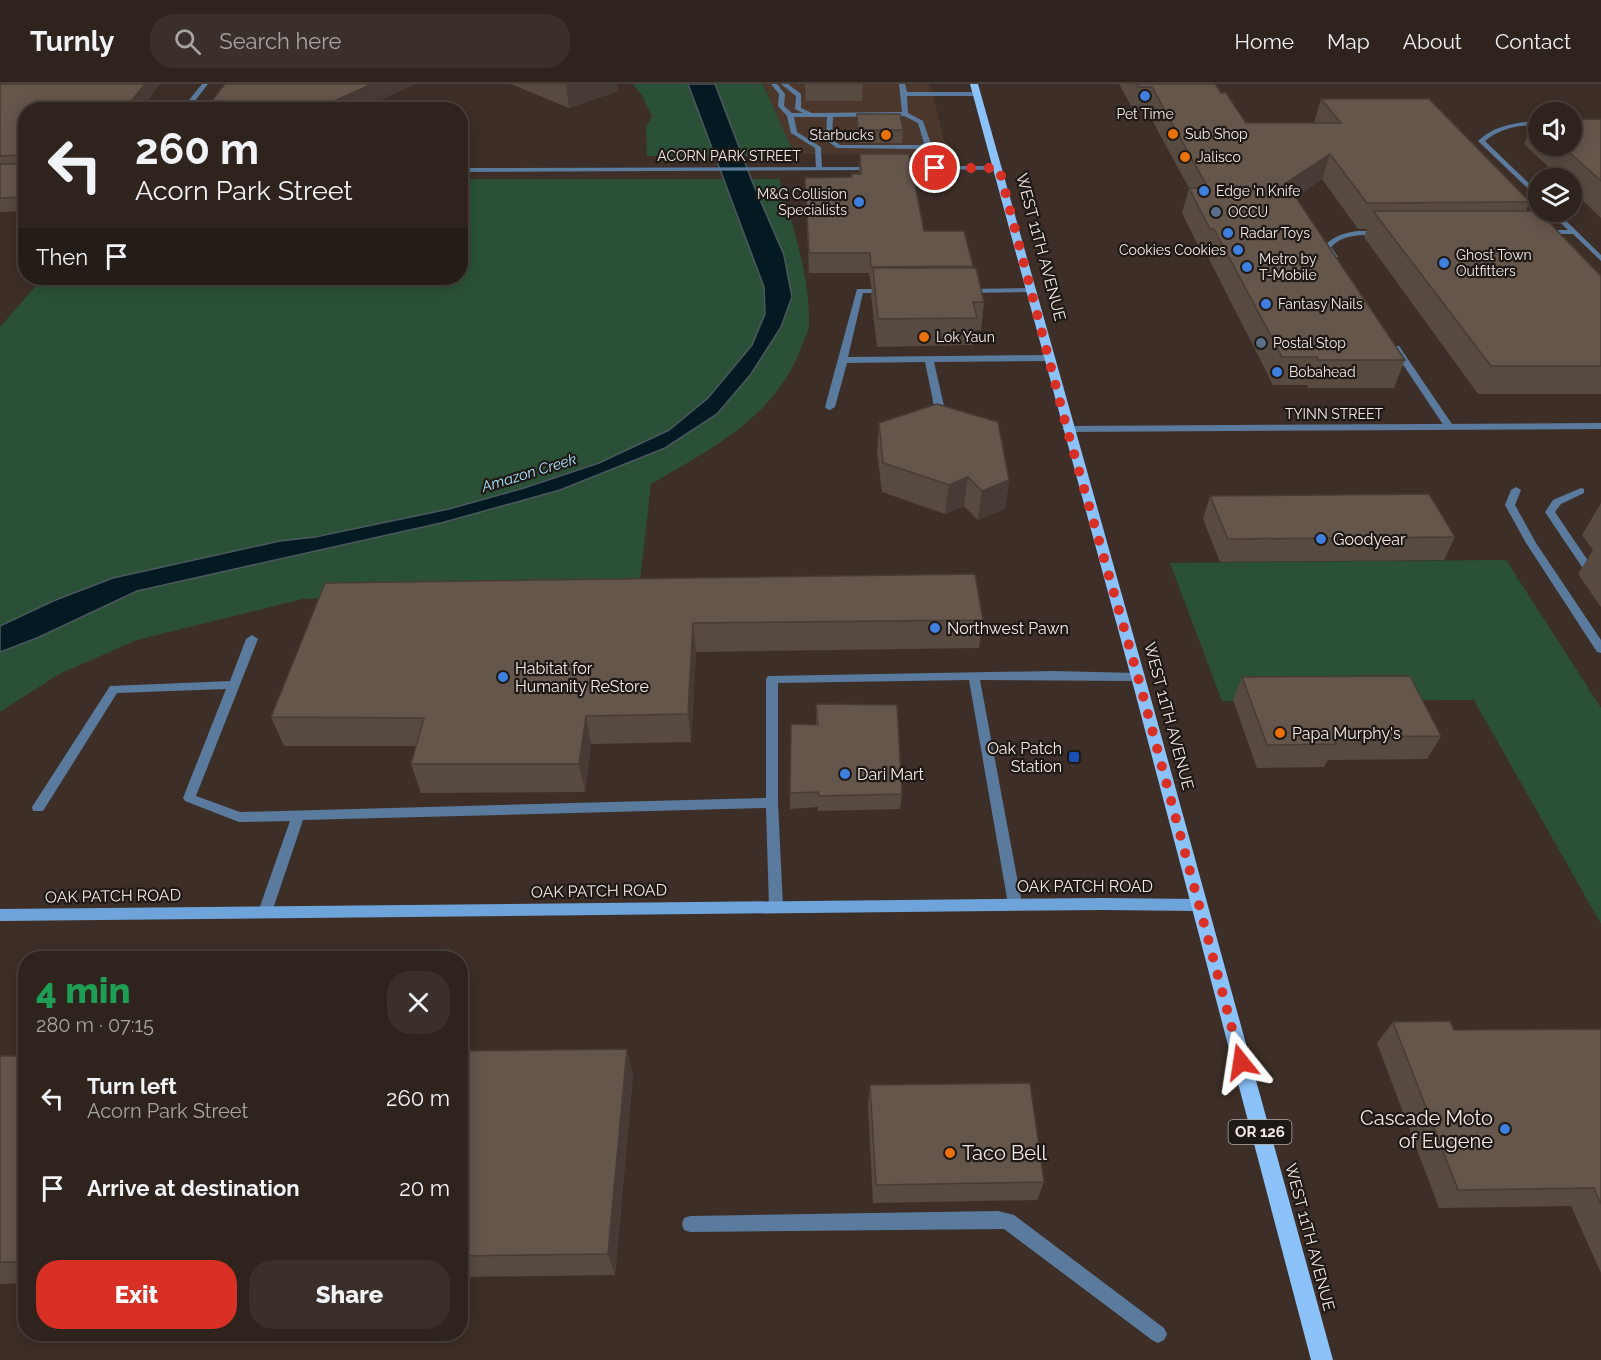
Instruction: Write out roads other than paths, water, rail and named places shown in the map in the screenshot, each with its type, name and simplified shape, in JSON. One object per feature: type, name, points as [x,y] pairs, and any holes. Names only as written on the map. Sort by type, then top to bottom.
[{"type":"main road","name":"WEST 11TH AVENUE","points":[[974,84],[999,168],[1067,429],[1138,677],[1322,1360]]},
{"type":"street","points":[[190,102],[205,84]]},
{"type":"street","points":[[774,84],[782,93],[781,106],[790,115],[794,133],[818,147],[819,168]]},
{"type":"street","points":[[784,84],[799,95],[798,109],[813,115]]},
{"type":"street","points":[[902,84],[906,114]]},
{"type":"street","points":[[904,94],[977,94]]},
{"type":"street","points":[[790,115],[906,114],[921,122],[928,144],[921,147],[850,149],[839,147],[829,141],[830,115]]},
{"type":"street","points":[[1528,123],[1491,131],[1481,141],[1528,186]]},
{"type":"street","name":"ACORN PARK STREET","points":[[468,170],[999,168]]},
{"type":"street","points":[[1564,222],[1601,259]]},
{"type":"street","points":[[1540,232],[1575,232]]},
{"type":"street","points":[[1340,266],[1327,247],[1332,239],[1355,233],[1390,233]]},
{"type":"street","points":[[955,291],[1031,290]]},
{"type":"street","points":[[830,407],[860,291],[896,291]]},
{"type":"street","points":[[1391,341],[1449,427]]},
{"type":"street","points":[[843,360],[1049,358]]},
{"type":"street","points":[[929,359],[939,406]]},
{"type":"street","name":"TYINN STREET","points":[[1067,429],[1601,426]]},
{"type":"street","points":[[1516,490],[1510,505],[1531,543],[1601,649]]},
{"type":"street","points":[[1581,490],[1557,502],[1550,512],[1592,574]]},
{"type":"street","points":[[252,639],[189,798],[239,817],[772,803]]},
{"type":"street","points":[[776,907],[772,803],[772,680],[1053,675],[1138,677]]},
{"type":"street","points":[[974,678],[1016,904]]},
{"type":"street","points":[[38,807],[114,689],[234,685]]},
{"type":"street","points":[[265,912],[298,815]]},
{"type":"street","name":"OAK PATCH ROAD","points":[[0,915],[1016,904],[1198,905]]},
{"type":"street","points":[[690,1224],[998,1219],[1008,1221],[1158,1334]]},
{"type":"water","points":[[688,84],[715,84],[752,181],[784,255],[792,297],[781,327],[751,374],[717,414],[665,448],[560,490],[441,523],[137,591],[37,638],[0,652],[0,626],[53,601],[113,578],[280,541],[315,537],[449,509],[524,488],[599,463],[669,430],[708,398],[752,345],[765,314],[764,287]]},
{"type":"place","name":"Pet Time","points":[[1145,96]]},
{"type":"place","name":"Sub Shop","points":[[1173,134]]},
{"type":"place","name":"Starbucks","points":[[886,135]]},
{"type":"place","name":"Jalisco","points":[[1185,157]]},
{"type":"place","name":"Edge 'n Knife","points":[[1204,191]]},
{"type":"place","name":"M&G Collision Specialists","points":[[859,202]]},
{"type":"place","name":"OCCU","points":[[1216,212]]},
{"type":"place","name":"Radar Toys","points":[[1228,233]]},
{"type":"place","name":"Cookies Cookies","points":[[1238,250]]},
{"type":"place","name":"Ghost Town Outfitters","points":[[1444,263]]},
{"type":"place","name":"Metro by T-Mobile","points":[[1247,267]]},
{"type":"place","name":"Fantasy Nails","points":[[1266,304]]},
{"type":"place","name":"Lok Yaun","points":[[924,337]]},
{"type":"place","name":"Postal Stop","points":[[1261,343]]},
{"type":"place","name":"Bobahead","points":[[1277,372]]},
{"type":"place","name":"Goodyear","points":[[1321,539]]},
{"type":"place","name":"Northwest Pawn","points":[[935,628]]},
{"type":"place","name":"Habitat for Humanity ReStore","points":[[503,677]]},
{"type":"place","name":"Papa Murphy's","points":[[1280,733]]},
{"type":"place","name":"Oak Patch Station","points":[[1074,757]]},
{"type":"place","name":"Dari Mart","points":[[845,774]]},
{"type":"place","name":"Cascade Moto of Eugene","points":[[1505,1129]]},
{"type":"place","name":"Taco Bell","points":[[950,1153]]},
{"type":"water label","name":"Amazon Creek","points":[[529,473]]}]
